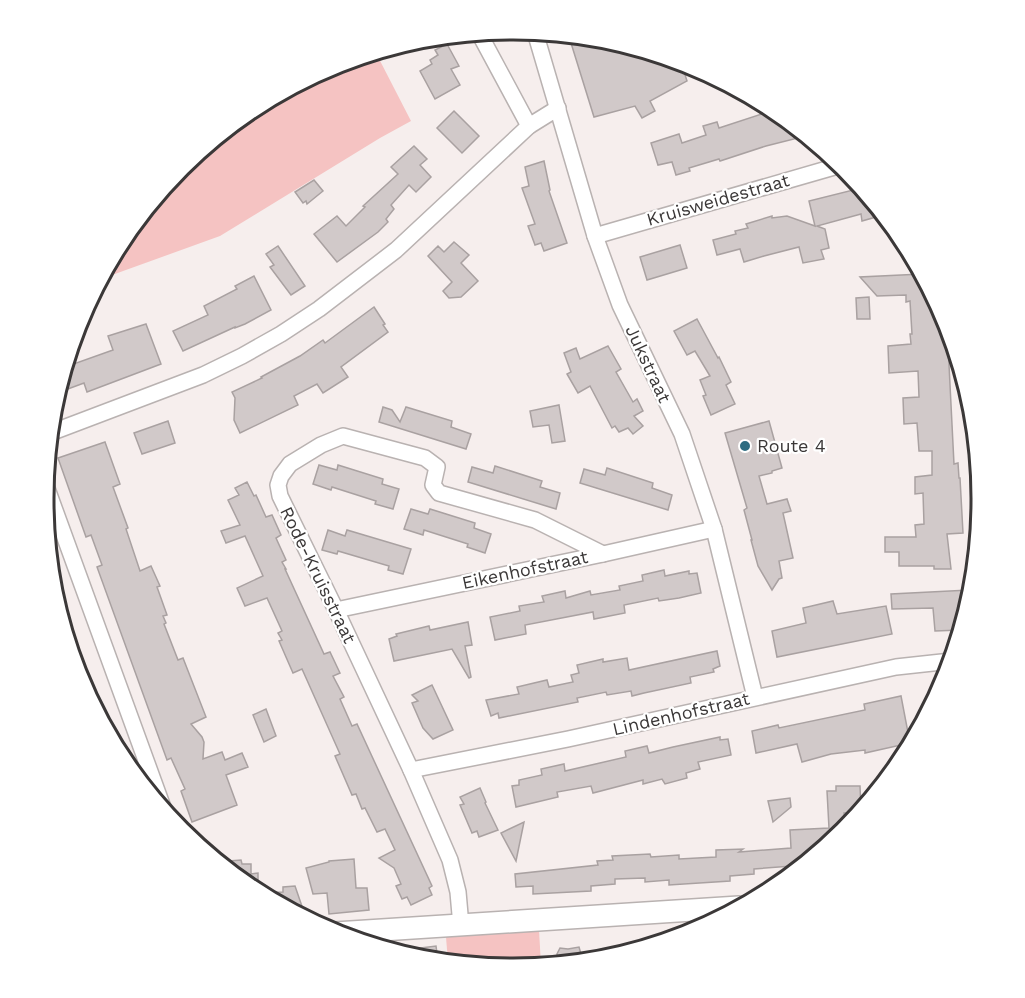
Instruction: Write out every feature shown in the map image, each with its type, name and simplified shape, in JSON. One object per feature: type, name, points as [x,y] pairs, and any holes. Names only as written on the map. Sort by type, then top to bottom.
[{"type":"street","points":[[483,41],[529,126]]},
{"type":"street","name":"Jukstraat","points":[[538,41],[595,236],[620,304],[682,434],[714,529],[755,697]]},
{"type":"street","points":[[60,429],[203,375],[242,356],[300,322],[396,250],[529,126],[558,108]]},
{"type":"street","name":"Kruisweidestraat","points":[[595,236],[830,168]]},
{"type":"street","name":"Rode-Kruisstraat","points":[[461,926],[458,892],[450,860],[411,770],[280,496],[278,485],[281,476],[290,464],[321,445],[343,436],[425,458],[437,467],[433,485],[439,493],[536,520],[603,554]]},
{"type":"street","points":[[54,509],[155,785]]},
{"type":"street","name":"Eikenhofstraat","points":[[336,610],[714,529]]},
{"type":"street","name":"Lindenhofstraat","points":[[411,770],[568,739],[896,667],[941,662]]},
{"type":"street","points":[[361,932],[718,908]]},
{"type":"shaded area","points":[[380,60],[411,121],[220,236],[112,275],[131,244],[168,197],[210,154],[233,135],[283,102],[310,88],[337,75]]},
{"type":"shaded area","points":[[539,930],[541,957],[483,957],[447,953],[446,937]]},
{"type":"building","points":[[571,44],[631,56],[685,74],[687,81],[650,101],[655,111],[642,118],[635,106],[594,117]]},
{"type":"building","points":[[448,45],[459,66],[451,69],[460,85],[435,99],[420,71],[432,64],[430,60],[438,55],[435,50]]},
{"type":"building","points":[[454,111],[479,136],[462,153],[437,128]]},
{"type":"building","points":[[761,114],[796,138],[689,168],[690,171],[676,175],[672,162],[658,165],[651,143],[679,134],[682,143],[706,135],[703,126],[717,122],[719,128]]},
{"type":"building","points":[[414,146],[427,159],[420,165],[431,177],[416,192],[409,185],[391,205],[394,209],[386,219],[388,222],[337,262],[314,234],[337,216],[346,226],[365,207],[363,206],[398,174],[391,167]]},
{"type":"building","points":[[544,161],[549,191],[567,243],[544,251],[541,243],[535,245],[528,226],[535,224],[522,188],[529,186],[525,167]]},
{"type":"building","points":[[314,180],[323,191],[307,204],[306,201],[303,203],[295,192]]},
{"type":"building","points":[[851,190],[874,218],[862,221],[861,214],[817,226],[825,229],[829,248],[821,250],[824,259],[803,263],[799,247],[744,262],[740,249],[717,255],[713,240],[736,234],[735,231],[748,228],[746,224],[772,216],[772,218],[787,216],[815,226],[809,201]]},
{"type":"building","points":[[454,242],[469,255],[461,263],[478,281],[461,297],[449,298],[443,291],[452,282],[428,256],[438,246],[444,252]]},
{"type":"building","points":[[680,245],[687,268],[647,280],[640,257]]},
{"type":"building","points":[[278,246],[305,286],[291,295],[270,267],[274,265],[266,254]]},
{"type":"building","points":[[912,274],[924,296],[947,352],[954,464],[958,463],[960,478],[963,533],[947,534],[951,569],[934,569],[934,566],[899,566],[899,552],[885,552],[885,537],[916,537],[915,525],[924,524],[923,493],[915,494],[915,477],[932,475],[932,451],[919,451],[917,423],[904,424],[903,398],[919,397],[918,371],[889,373],[888,346],[911,344],[910,301],[906,302],[906,295],[877,296],[860,277]]},
{"type":"building","points":[[254,276],[271,310],[183,351],[173,331],[208,315],[204,306],[237,289],[235,286]]},
{"type":"building","points":[[869,297],[870,319],[857,319],[856,298]]},
{"type":"building","points":[[374,307],[388,332],[341,367],[348,377],[323,393],[317,384],[294,396],[298,405],[240,433],[234,420],[235,398],[232,392],[262,378],[323,340],[325,343]]},
{"type":"building","points":[[697,319],[731,382],[726,385],[735,404],[711,415],[703,396],[706,395],[700,380],[710,376],[695,351],[687,355],[674,331]]},
{"type":"building","points":[[146,324],[161,364],[87,392],[84,383],[68,389],[75,364],[113,350],[108,336]]},
{"type":"building","points":[[608,346],[621,369],[616,372],[633,402],[637,399],[643,411],[634,416],[643,426],[633,434],[628,428],[619,432],[615,426],[612,428],[590,386],[578,393],[567,374],[571,372],[564,353],[576,348],[580,359]]},
{"type":"building","points":[[559,405],[565,441],[552,443],[549,425],[533,427],[530,411]]},
{"type":"building","points":[[383,407],[392,410],[400,422],[406,407],[452,421],[451,427],[471,434],[466,449],[379,422]]},
{"type":"building","points":[[168,421],[175,443],[142,454],[134,433]]},
{"type":"building","points":[[769,421],[782,468],[759,476],[767,504],[787,499],[791,511],[783,513],[793,558],[779,561],[782,578],[772,590],[758,566],[744,510],[747,508],[725,433]]},
{"type":"building","points":[[105,442],[120,484],[113,487],[140,571],[151,566],[160,586],[157,587],[167,615],[163,616],[166,623],[164,624],[178,660],[183,658],[206,717],[191,724],[204,742],[203,759],[222,752],[225,760],[242,753],[248,767],[226,775],[237,805],[192,822],[181,791],[185,789],[171,758],[167,760],[97,567],[102,565],[91,535],[86,537],[58,458]]},
{"type":"building","points":[[319,465],[337,470],[338,465],[383,479],[382,484],[399,489],[393,509],[332,487],[331,490],[313,484]]},
{"type":"building","points":[[495,466],[542,481],[540,487],[560,493],[556,509],[468,482],[472,467],[493,473]]},
{"type":"building","points":[[607,468],[653,483],[652,488],[672,495],[668,510],[580,483],[584,469],[605,475]]},
{"type":"building","points":[[247,482],[266,517],[272,515],[281,535],[276,538],[286,560],[282,562],[285,569],[324,654],[330,652],[340,673],[333,676],[344,697],[340,699],[352,726],[357,724],[432,886],[429,888],[432,895],[411,905],[407,897],[402,899],[396,886],[401,884],[394,868],[379,858],[395,850],[385,829],[377,832],[365,808],[362,809],[356,794],[352,795],[335,756],[340,754],[302,669],[293,673],[279,641],[282,640],[278,633],[282,631],[267,598],[245,606],[237,588],[263,576],[245,536],[226,543],[221,531],[240,525],[228,500],[239,495],[235,488]]},
{"type":"building","points":[[411,509],[428,514],[430,509],[475,523],[474,528],[491,534],[485,553],[467,547],[468,544],[424,530],[423,535],[404,529]]},
{"type":"building","points":[[328,530],[345,536],[347,530],[411,549],[403,574],[388,570],[389,566],[338,551],[337,554],[322,550]]},
{"type":"building","points":[[664,570],[665,576],[689,571],[689,574],[697,573],[701,593],[624,605],[625,613],[594,619],[593,612],[525,625],[526,634],[495,640],[490,617],[520,611],[519,606],[544,602],[542,596],[565,591],[566,598],[590,591],[591,595],[620,590],[619,586],[643,581],[642,575]]},
{"type":"building","points":[[961,590],[951,630],[935,631],[933,608],[892,609],[891,594]]},
{"type":"building","points":[[833,601],[837,614],[886,606],[892,634],[777,657],[772,631],[806,623],[803,608]]},
{"type":"building","points":[[468,622],[472,645],[465,646],[471,677],[469,678],[452,649],[394,661],[389,639],[397,636],[396,634],[429,626],[430,630]]},
{"type":"building","points":[[717,651],[720,666],[713,669],[714,672],[690,677],[691,683],[632,696],[631,691],[607,695],[606,692],[577,698],[578,702],[499,718],[498,713],[491,716],[486,700],[519,694],[517,687],[547,680],[549,687],[573,682],[571,675],[579,673],[577,665],[603,659],[603,662],[627,658],[629,670]]},
{"type":"building","points":[[432,685],[453,730],[433,739],[423,728],[412,703],[418,701],[412,695]]},
{"type":"building","points":[[901,696],[908,732],[899,745],[865,753],[865,750],[831,754],[802,762],[797,744],[756,753],[752,731],[778,725],[779,728],[865,710],[864,704]]},
{"type":"building","points":[[266,709],[276,736],[264,742],[253,715]]},
{"type":"building","points":[[720,737],[720,740],[728,739],[731,755],[698,762],[700,769],[686,773],[687,778],[665,784],[662,779],[643,784],[643,780],[593,793],[591,786],[557,792],[558,797],[516,807],[512,786],[519,785],[519,780],[542,775],[541,769],[564,764],[565,771],[626,757],[625,751],[647,746],[649,753]]},
{"type":"building","points":[[836,786],[860,786],[860,797],[815,844],[787,866],[754,869],[754,874],[730,876],[730,881],[669,885],[669,880],[645,882],[645,878],[615,879],[615,884],[591,886],[591,891],[533,894],[533,886],[516,887],[515,874],[598,865],[597,861],[613,860],[612,856],[679,855],[679,859],[716,857],[716,850],[743,849],[739,852],[791,848],[790,830],[829,828],[827,791],[836,791]]},
{"type":"building","points":[[480,788],[498,830],[479,837],[477,831],[472,833],[460,805],[464,804],[460,797]]},
{"type":"building","points":[[790,798],[791,807],[773,822],[768,801]]},
{"type":"building","points":[[524,822],[516,861],[501,833]]},
{"type":"building","points":[[354,859],[356,888],[367,888],[369,910],[329,914],[327,893],[313,894],[306,868],[329,861]]},
{"type":"building","points":[[241,860],[242,864],[251,864],[251,874],[258,873],[258,880],[233,863],[230,861]]},
{"type":"building","points":[[295,886],[302,906],[277,892],[283,892],[283,887]]},
{"type":"building","points":[[436,946],[437,951],[423,949],[419,948]]},
{"type":"building","points":[[579,947],[581,953],[557,955],[560,948]]},
{"type":"place","name":"Route 4","points":[[745,446]]}]
